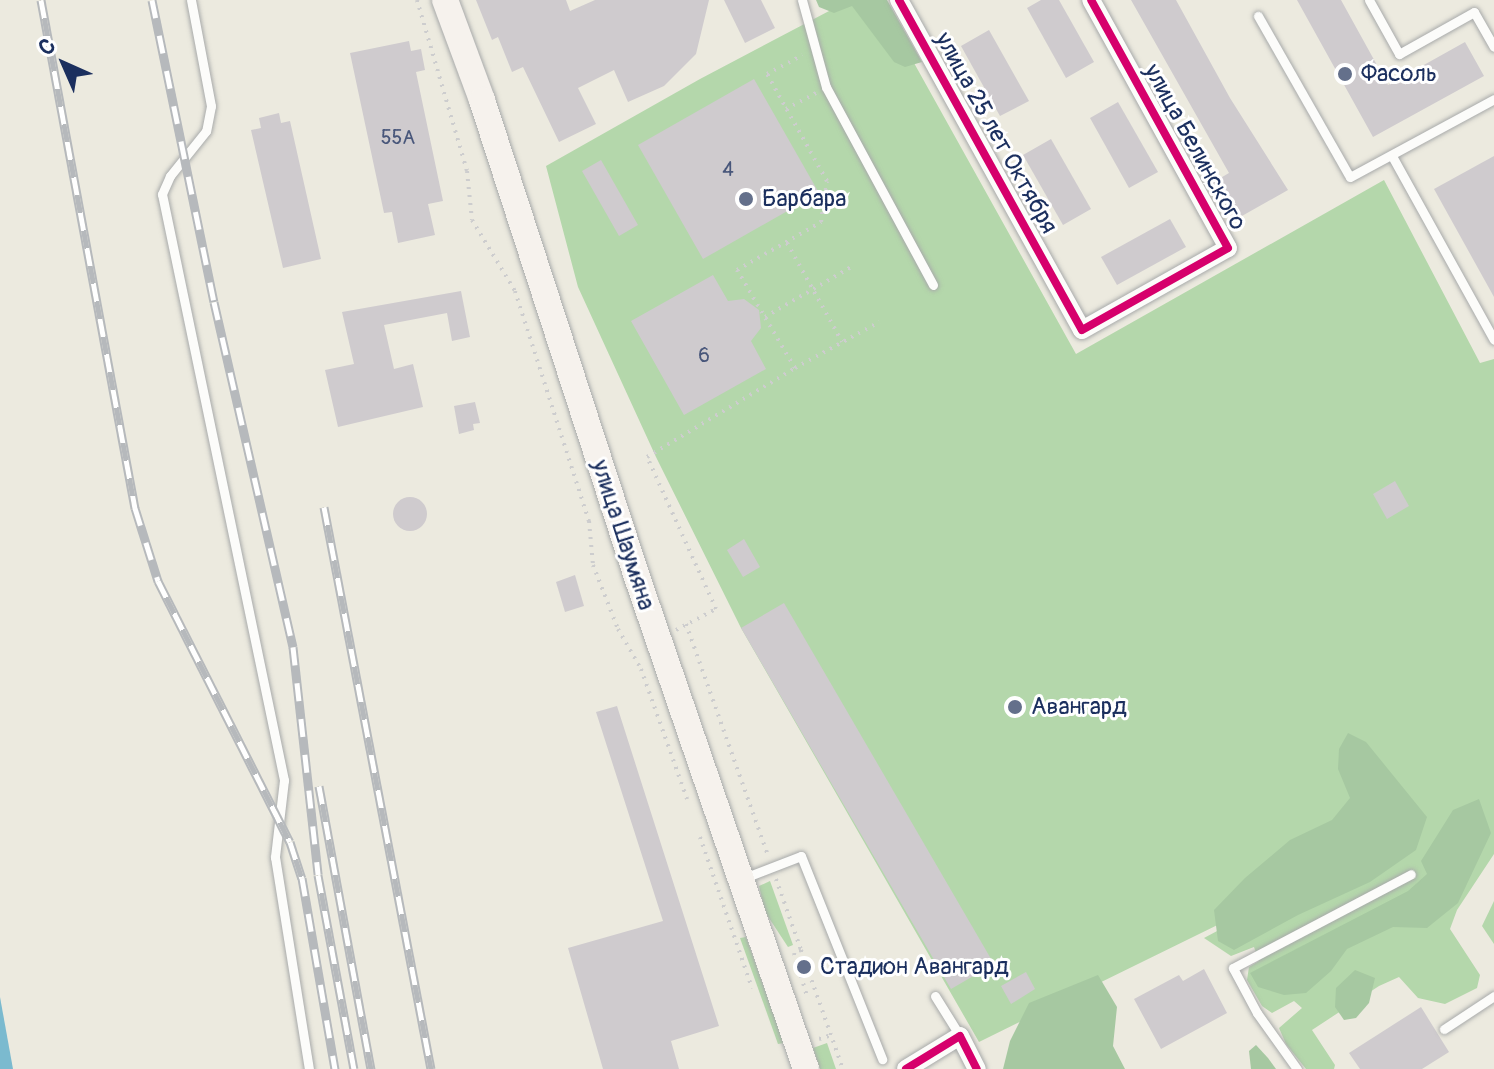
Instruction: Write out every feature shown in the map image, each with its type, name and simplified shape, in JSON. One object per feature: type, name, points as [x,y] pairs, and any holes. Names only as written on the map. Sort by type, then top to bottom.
[{"type":"main road","name":"улица Шаумяна","points":[[445,0],[482,100],[658,639],[806,1069]]},
{"type":"street","name":"улица 25 лет Октября","points":[[899,0],[1058,285]]},
{"type":"street","name":"улица Белинского","points":[[1058,285],[1082,330],[1228,248],[1091,0]]},
{"type":"street","points":[[906,1069],[960,1036],[977,1069]]},
{"type":"lane","points":[[191,0],[211,106],[206,131],[170,176],[162,194],[284,780],[275,857],[309,1069]]},
{"type":"lane","points":[[802,0],[826,87],[933,285]]},
{"type":"lane","points":[[1369,0],[1399,54],[1474,12],[1494,47]]},
{"type":"lane","points":[[1258,16],[1350,177],[1494,99]]},
{"type":"lane","points":[[1392,156],[1494,340]]},
{"type":"lane","points":[[741,880],[801,856],[882,1059]]},
{"type":"lane","points":[[1297,1069],[1257,1013],[1233,968],[1411,874]]},
{"type":"lane","points":[[935,996],[960,1036]]},
{"type":"lane","points":[[1444,1029],[1494,996]]},
{"type":"path","points":[[417,0],[467,171],[472,220],[515,291],[589,521],[593,565],[618,629],[641,669],[691,811]]},
{"type":"path","points":[[795,368],[737,270],[821,222],[827,181],[767,74],[815,49]]},
{"type":"path","points":[[786,109],[826,87]]},
{"type":"path","points":[[786,242],[842,342]]},
{"type":"path","points":[[765,317],[853,266]]},
{"type":"path","points":[[658,639],[716,609],[647,457],[795,368],[879,322]]},
{"type":"path","points":[[686,624],[843,1069]]},
{"type":"path","points":[[696,825],[755,995]]},
{"type":"path","points":[[801,950],[794,953],[808,1004]]},
{"type":"path","points":[[811,1029],[813,1042],[831,1035]]},
{"type":"green space","points":[[816,0],[887,0],[922,62],[905,67],[894,62],[852,6],[834,13],[819,7]]},
{"type":"green space","points":[[850,0],[904,45],[1076,354],[1384,180],[1480,363],[1494,359],[1494,854],[1457,910],[1450,929],[1480,975],[1477,988],[1445,1004],[1418,998],[1399,977],[1379,986],[1312,1030],[1335,1065],[1334,1069],[1306,1069],[1286,1044],[1279,1028],[1302,1008],[1294,1001],[1272,1013],[1262,1006],[1247,980],[1249,967],[1259,961],[1254,947],[1231,956],[1204,938],[1362,854],[979,1042],[741,628],[656,457],[578,287],[546,166],[700,79]]},
{"type":"green space","points":[[1348,733],[1366,742],[1427,817],[1416,850],[1370,882],[1298,915],[1234,950],[1218,941],[1214,910],[1245,878],[1290,840],[1332,820],[1350,798],[1338,769],[1339,749]]},
{"type":"green space","points":[[1479,799],[1491,833],[1458,903],[1427,928],[1393,927],[1347,949],[1331,971],[1306,993],[1284,995],[1258,987],[1250,973],[1408,891],[1427,874],[1421,861],[1453,810]]},
{"type":"green space","points":[[770,881],[793,945],[788,947],[765,912],[759,886]]},
{"type":"green space","points":[[1494,901],[1494,944],[1482,926]]},
{"type":"green space","points":[[746,937],[784,1043],[778,1044],[740,938]]},
{"type":"green space","points":[[1355,970],[1375,978],[1369,1003],[1356,1018],[1344,1020],[1335,1007],[1336,988]]},
{"type":"green space","points":[[1098,975],[1117,1007],[1113,1046],[1125,1069],[1003,1069],[1010,1041],[1029,1003]]},
{"type":"green space","points":[[827,1043],[836,1069],[820,1069],[813,1048]]},
{"type":"green space","points":[[1256,1045],[1276,1069],[1251,1069],[1249,1051]]},
{"type":"water","points":[[0,997],[13,1069],[0,1069]]},
{"type":"building","points":[[476,0],[566,0],[570,11],[595,0],[709,0],[696,54],[664,86],[628,102],[614,70],[578,88],[596,124],[559,142],[523,67],[512,72],[498,37],[492,40]]},
{"type":"building","points":[[724,0],[761,0],[775,28],[745,43]]},
{"type":"building","points":[[1041,0],[1059,0],[1094,62],[1066,78],[1027,8]]},
{"type":"building","points":[[1131,0],[1176,0],[1230,98],[1288,190],[1233,221],[1212,183],[1229,173]]},
{"type":"building","points":[[1297,0],[1341,0],[1388,85],[1465,42],[1484,76],[1373,137]]},
{"type":"building","points":[[989,30],[1029,101],[1000,116],[961,46]]},
{"type":"building","points":[[409,41],[411,51],[421,49],[425,70],[416,72],[443,201],[428,204],[435,235],[398,243],[392,212],[384,213],[350,53]]},
{"type":"building","points":[[754,79],[819,193],[703,259],[638,145]]},
{"type":"building","points":[[1118,102],[1158,172],[1129,188],[1090,118]]},
{"type":"building","points":[[279,113],[281,123],[290,121],[321,259],[283,268],[251,130],[261,128],[259,118]]},
{"type":"building","points":[[1051,139],[1091,209],[1063,225],[1023,155]]},
{"type":"building","points":[[1494,156],[1494,297],[1434,189]]},
{"type":"building","points":[[601,160],[638,225],[619,236],[582,171]]},
{"type":"building","points":[[1170,219],[1186,247],[1117,285],[1101,257]]},
{"type":"building","points":[[713,275],[728,301],[744,299],[759,310],[761,328],[751,341],[766,369],[684,415],[631,321]]},
{"type":"building","points":[[461,291],[470,337],[452,341],[447,313],[384,325],[394,369],[413,364],[423,407],[338,427],[325,370],[354,364],[342,312]]},
{"type":"building","points":[[475,402],[480,423],[473,424],[474,430],[459,434],[454,406]]},
{"type":"building","points":[[1395,481],[1409,506],[1387,519],[1373,494]]},
{"type":"building","points":[[410,497],[422,502],[427,514],[422,526],[410,531],[398,526],[393,514],[398,502]]},
{"type":"building","points":[[744,539],[760,567],[743,577],[727,550]]},
{"type":"building","points":[[575,575],[584,606],[565,612],[556,582]]},
{"type":"building","points":[[784,603],[994,964],[951,989],[741,628]]},
{"type":"building","points":[[617,706],[719,1026],[671,1041],[679,1069],[603,1069],[568,948],[663,921],[596,712]]},
{"type":"building","points":[[1204,969],[1227,1013],[1161,1049],[1134,999],[1179,975],[1183,981]]},
{"type":"building","points":[[1026,972],[1035,989],[1011,1004],[1001,986]]},
{"type":"building","points":[[1421,1007],[1449,1052],[1422,1069],[1360,1069],[1349,1053]]},
{"type":"railway","points":[[41,0],[135,508],[158,581],[290,842],[302,878],[335,1069]]},
{"type":"railway","points":[[152,0],[214,302],[293,647],[318,875],[354,1069]]},
{"type":"railway","points":[[324,507],[431,1069]]},
{"type":"railway","points":[[319,786],[371,1069]]},
{"type":"cycle path","points":[[899,0],[1082,330],[1228,248],[1091,0]]},
{"type":"cycle path","points":[[906,1069],[960,1036],[977,1069]]},
{"type":"place","name":"Фасоль","points":[[1345,74]]},
{"type":"place","name":"Барбара","points":[[746,199]]},
{"type":"place","name":"Авангард","points":[[1015,707]]},
{"type":"place","name":"Стадион Авангард","points":[[804,967]]}]
